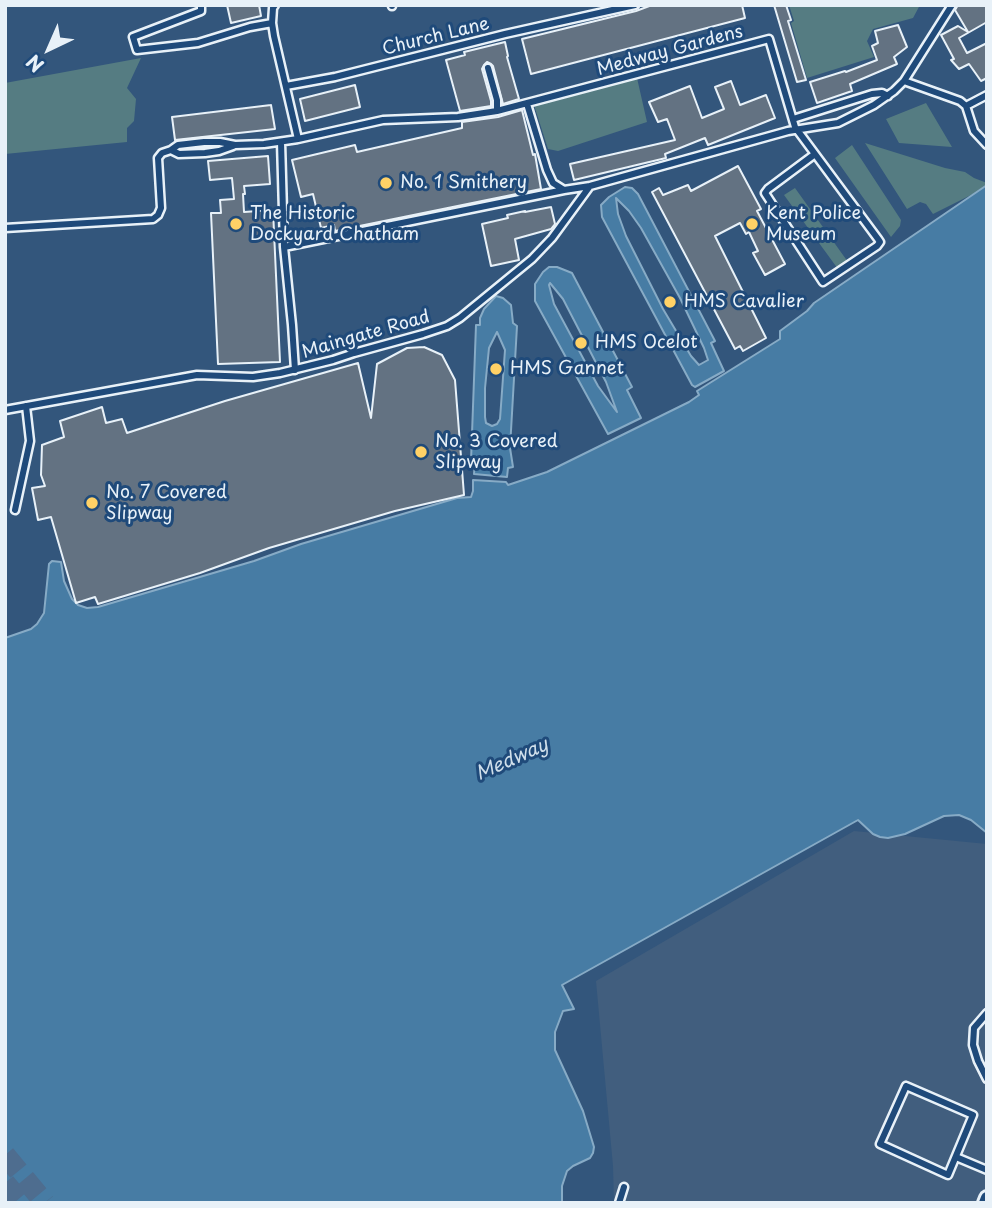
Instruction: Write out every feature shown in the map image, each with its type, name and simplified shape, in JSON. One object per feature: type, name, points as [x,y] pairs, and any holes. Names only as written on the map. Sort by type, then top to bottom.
[{"type":"street","points":[[985,1203],[987,1198]]},
{"type":"lane","points":[[201,5],[201,11],[133,37],[137,50],[198,43],[272,23]]},
{"type":"lane","points":[[275,5],[272,23],[298,139]]},
{"type":"lane","name":"Church Lane","points":[[286,86],[335,77],[505,34],[635,5]]},
{"type":"lane","points":[[284,247],[590,186],[797,129],[842,122],[888,96],[904,81],[948,7]]},
{"type":"lane","name":"Medway Gardens","points":[[527,104],[769,39],[795,127],[797,129],[880,243],[822,282],[765,193],[815,154]]},
{"type":"lane","points":[[488,68],[497,100],[497,111]]},
{"type":"lane","points":[[904,81],[960,101],[966,106],[974,131],[987,145]]},
{"type":"lane","points":[[793,120],[872,94],[882,93],[888,96]]},
{"type":"lane","points":[[966,106],[987,95]]},
{"type":"lane","points":[[5,228],[153,219],[161,208],[158,158],[178,145],[204,142],[235,145],[281,142],[383,120],[458,117],[527,104],[547,170],[553,183],[564,190]]},
{"type":"lane","points":[[281,142],[284,247],[295,370]]},
{"type":"lane","points":[[171,150],[179,154],[205,153],[235,145]]},
{"type":"lane","name":"Maingate Road","points":[[5,410],[197,375],[257,377],[295,370],[424,334],[452,323],[532,259],[552,238],[590,186]]},
{"type":"lane","points":[[15,510],[30,441],[26,407]]},
{"type":"lane","points":[[987,1013],[974,1028],[973,1045],[987,1079]]},
{"type":"lane","points":[[906,1086],[973,1115],[956,1157],[948,1175],[880,1144],[906,1086]]},
{"type":"lane","points":[[956,1157],[987,1170]]},
{"type":"lane","points":[[620,1203],[625,1187]]},
{"type":"shaded area","points":[[854,831],[987,844],[987,1203],[614,1203],[596,981]]},
{"type":"green space","points":[[789,5],[920,5],[913,18],[873,29],[867,41],[874,57],[807,78],[791,23],[794,21]]},
{"type":"green space","points":[[141,58],[127,88],[136,99],[134,121],[127,128],[127,142],[5,154],[5,83]]},
{"type":"green space","points":[[637,78],[647,122],[558,151],[548,149],[534,105]]},
{"type":"green space","points":[[926,103],[952,147],[899,143],[886,119]]},
{"type":"green space","points":[[865,143],[965,172],[987,183],[987,231],[780,331],[814,303],[979,191],[933,214],[926,204],[920,202],[907,209]]},
{"type":"green space","points":[[852,145],[901,220],[900,226],[891,237],[835,158]]},
{"type":"green space","points":[[795,188],[848,262],[838,269],[784,195]]},
{"type":"water","name":"Medway","points":[[987,185],[987,833],[971,820],[959,815],[944,816],[905,834],[888,838],[873,834],[858,820],[562,985],[574,1009],[563,1011],[555,1032],[555,1050],[583,1111],[594,1147],[590,1158],[567,1171],[562,1186],[562,1203],[5,1203],[5,638],[31,629],[44,613],[49,564],[52,561],[61,562],[64,581],[72,599],[78,605],[98,607],[254,561],[301,544],[457,498],[471,497],[473,480],[506,482],[508,485],[547,472],[689,402],[699,395],[697,391],[780,339],[780,331],[814,303]]},
{"type":"water","points":[[625,187],[632,188],[638,194],[715,341],[711,343],[724,371],[695,387],[692,385],[602,217],[601,205]],"holes":[[[616,198],[629,211],[680,298],[704,348],[708,360],[699,365],[663,309],[626,236],[618,214]]]},
{"type":"water","points":[[549,267],[557,267],[572,273],[632,387],[627,390],[641,418],[608,434],[535,301],[535,284]],"holes":[[[550,283],[563,299],[606,382],[617,412],[598,386],[554,304]]]},
{"type":"water","points":[[496,296],[503,298],[511,305],[513,323],[517,326],[510,448],[513,467],[508,468],[507,477],[474,474],[475,462],[471,461],[476,325],[480,325],[484,309]],"holes":[[[497,332],[505,350],[500,419],[492,426],[486,423],[485,388],[489,348]]]},
{"type":"building","points":[[227,5],[259,5],[261,16],[231,23]]},
{"type":"building","points":[[652,5],[742,5],[745,18],[531,74],[522,39]]},
{"type":"building","points":[[774,5],[786,5],[791,20],[788,21],[806,80],[797,82]]},
{"type":"building","points":[[958,5],[987,5],[987,22],[959,38],[967,53],[987,43],[987,78],[981,81],[969,64],[959,69],[951,60],[954,59],[941,35],[958,26],[968,32],[955,10]]},
{"type":"building","points":[[898,25],[907,47],[894,57],[897,64],[850,84],[852,91],[817,103],[810,82],[877,60],[872,46],[878,43],[875,31]]},
{"type":"building","points":[[505,42],[519,99],[503,104],[493,66],[487,62],[482,69],[491,106],[460,111],[446,60],[465,55],[464,52]]},
{"type":"building","points":[[731,81],[740,105],[766,95],[775,118],[708,145],[705,138],[665,154],[666,158],[574,180],[570,164],[675,140],[667,119],[658,122],[649,102],[690,86],[702,118],[724,109],[715,87]]},
{"type":"building","points":[[355,85],[360,107],[305,121],[300,99]]},
{"type":"building","points":[[271,105],[275,129],[175,140],[172,117]]},
{"type":"building","name":"No. 1 Smithery","points":[[522,110],[533,155],[535,154],[541,189],[335,231],[334,225],[321,228],[313,194],[301,197],[292,160],[355,145],[357,152],[462,128],[462,122],[498,117]]},
{"type":"building","points":[[268,156],[270,184],[244,186],[244,212],[273,210],[280,362],[218,364],[211,213],[221,213],[220,200],[234,199],[232,178],[210,180],[208,161]]},
{"type":"building","points":[[738,166],[761,209],[757,211],[785,264],[765,275],[753,253],[758,251],[749,232],[746,234],[740,223],[715,236],[766,338],[743,351],[740,346],[735,349],[652,192],[659,188],[663,195],[688,185],[691,191]]},
{"type":"building","points":[[551,207],[555,224],[551,229],[515,239],[519,260],[491,266],[482,224],[508,218],[507,215]]},
{"type":"building","points":[[424,347],[442,355],[455,380],[464,495],[395,511],[269,548],[200,573],[98,604],[95,597],[76,603],[51,517],[38,520],[32,488],[45,486],[41,475],[42,445],[64,437],[60,421],[102,407],[106,423],[122,419],[127,433],[225,401],[358,363],[371,418],[377,364],[407,348]]},
{"type":"tunnel","points":[[5,1155],[45,1203]]},
{"type":"tunnel","points":[[5,1183],[22,1203]]},
{"type":"place","name":"No. 1 Smithery","points":[[386,183]]},
{"type":"place","name":"The Historic Dockyard Chatham","points":[[236,224]]},
{"type":"place","name":"Kent Police Museum","points":[[752,224]]},
{"type":"place","name":"HMS Cavalier","points":[[670,302]]},
{"type":"place","name":"HMS Ocelot","points":[[581,343]]},
{"type":"place","name":"HMS Gannet","points":[[496,369]]},
{"type":"place","name":"No. 3 Covered Slipway","points":[[421,452]]},
{"type":"place","name":"No. 7 Covered Slipway","points":[[92,503]]}]
